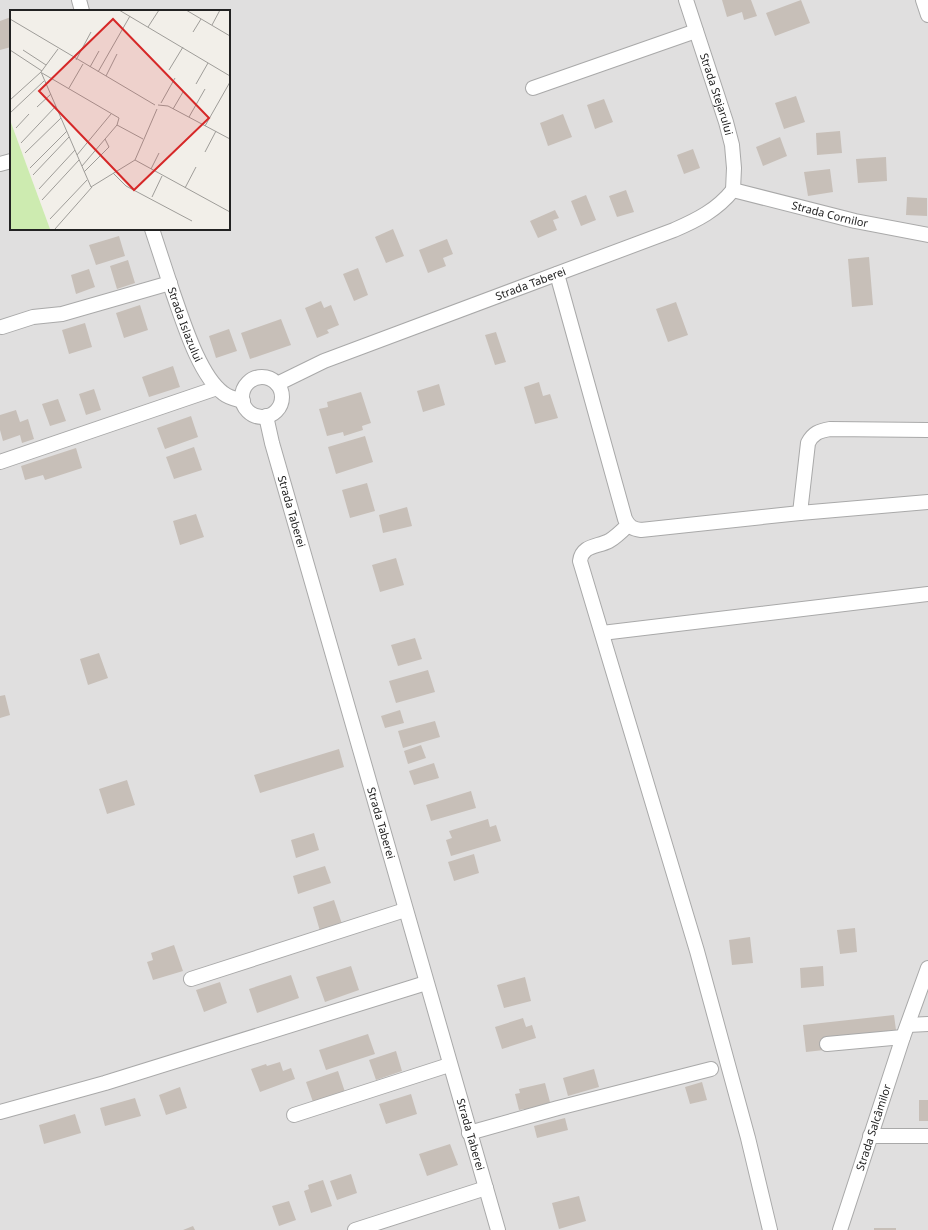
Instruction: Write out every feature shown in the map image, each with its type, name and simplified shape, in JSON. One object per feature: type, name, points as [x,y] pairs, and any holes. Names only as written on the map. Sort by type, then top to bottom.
[{"type":"street","points":[[79,0],[82,10]]},
{"type":"street","name":"Strada Stejarului","points":[[686,0],[726,122],[732,145],[734,168],[733,190]]},
{"type":"street","points":[[923,0],[928,15]]},
{"type":"street","points":[[533,88],[696,31]]},
{"type":"street","points":[[0,164],[10,161]]},
{"type":"street","name":"Strada Cornilor","points":[[733,190],[856,221],[928,235]]},
{"type":"street","name":"Strada Taberei","points":[[277,384],[324,361],[674,230],[698,219],[715,208],[733,190]]},
{"type":"street","name":"Strada Islazului","points":[[152,230],[186,329],[199,361],[217,388],[223,394],[243,401]]},
{"type":"street","points":[[557,274],[625,520],[633,529],[641,530],[800,513],[928,502]]},
{"type":"street","points":[[2,327],[33,317],[62,314],[170,282]]},
{"type":"street","points":[[262,377],[267,378],[277,384],[280,389],[282,400],[276,410],[266,416],[256,416],[247,410],[243,401],[244,389],[251,380],[262,377]]},
{"type":"street","points":[[0,462],[217,388]]},
{"type":"street","name":"Strada Taberei","points":[[266,416],[275,456],[498,1230]]},
{"type":"street","points":[[800,513],[808,443],[812,435],[820,431],[830,429],[928,430]]},
{"type":"street","points":[[628,525],[618,535],[608,541],[584,550],[580,561],[697,951],[748,1138],[770,1230]]},
{"type":"street","points":[[602,632],[928,594]]},
{"type":"street","points":[[191,979],[405,910]]},
{"type":"street","name":"Strada Salcâmilor","points":[[840,1230],[870,1136],[928,968]]},
{"type":"street","points":[[0,1112],[105,1083],[426,982]]},
{"type":"street","points":[[827,1044],[906,1031],[928,1024]]},
{"type":"street","points":[[294,1114],[450,1065]]},
{"type":"street","points":[[469,1133],[558,1108],[711,1069]]},
{"type":"street","points":[[870,1136],[928,1136]]},
{"type":"street","points":[[355,1230],[487,1192]]},
{"type":"street","points":[[384,1230],[487,1192]]},
{"type":"shaded area","points":[[0,0],[928,0],[928,1230],[0,1230]]},
{"type":"building","points":[[722,0],[751,0],[757,16],[744,20],[742,12],[727,17]]},
{"type":"building","points":[[801,0],[810,23],[775,36],[766,13]]},
{"type":"building","points":[[10,17],[10,47],[0,50],[0,21]]},
{"type":"building","points":[[796,96],[805,122],[784,129],[775,103]]},
{"type":"building","points":[[604,99],[613,122],[595,129],[587,105]]},
{"type":"building","points":[[563,114],[572,137],[548,146],[540,123]]},
{"type":"building","points":[[840,131],[842,153],[817,155],[816,133]]},
{"type":"building","points":[[780,137],[787,156],[763,166],[756,147]]},
{"type":"building","points":[[693,149],[700,168],[684,174],[677,155]]},
{"type":"building","points":[[886,157],[887,181],[858,183],[856,159]]},
{"type":"building","points":[[830,169],[833,192],[808,196],[804,172]]},
{"type":"building","points":[[626,190],[634,212],[617,217],[609,196]]},
{"type":"building","points":[[586,195],[596,220],[581,226],[571,201]]},
{"type":"building","points":[[907,197],[927,198],[927,216],[906,215]]},
{"type":"building","points":[[555,210],[559,218],[553,220],[557,230],[538,238],[530,221]]},
{"type":"building","points":[[393,229],[404,256],[386,263],[375,237]]},
{"type":"building","points":[[119,236],[125,256],[96,265],[89,245]]},
{"type":"building","points":[[447,239],[453,254],[443,258],[446,266],[428,273],[419,250]]},
{"type":"building","points":[[869,257],[873,305],[852,307],[848,259]]},
{"type":"building","points":[[128,260],[135,283],[117,289],[110,266]]},
{"type":"building","points":[[358,268],[368,295],[354,301],[343,274]]},
{"type":"building","points":[[89,269],[95,287],[76,294],[71,275]]},
{"type":"building","points":[[321,301],[324,308],[331,305],[339,325],[327,330],[329,333],[317,338],[305,308]]},
{"type":"building","points":[[676,302],[688,335],[668,342],[656,309]]},
{"type":"building","points":[[140,305],[148,330],[124,338],[116,313]]},
{"type":"building","points":[[281,319],[291,345],[250,359],[241,333]]},
{"type":"building","points":[[85,323],[92,347],[69,354],[62,330]]},
{"type":"building","points":[[229,329],[237,351],[216,358],[209,336]]},
{"type":"building","points":[[496,332],[506,362],[495,365],[485,335]]},
{"type":"building","points":[[173,366],[180,387],[149,397],[142,377]]},
{"type":"building","points":[[539,382],[543,396],[550,394],[558,418],[535,424],[524,387]]},
{"type":"building","points":[[439,384],[445,405],[423,412],[417,391]]},
{"type":"building","points":[[94,389],[101,410],[86,415],[79,394]]},
{"type":"building","points":[[361,392],[371,423],[362,426],[363,430],[344,436],[343,432],[327,436],[319,409],[328,407],[327,402]]},
{"type":"building","points":[[58,399],[66,421],[50,426],[42,404]]},
{"type":"building","points":[[16,410],[20,422],[28,419],[34,439],[22,443],[20,435],[3,441],[0,430],[0,415]]},
{"type":"building","points":[[191,416],[198,437],[165,449],[157,428]]},
{"type":"building","points":[[365,436],[373,462],[336,474],[328,447]]},
{"type":"building","points":[[194,447],[202,470],[174,479],[166,457]]},
{"type":"building","points":[[76,448],[82,468],[45,480],[43,475],[25,480],[21,466]]},
{"type":"building","points":[[367,483],[375,511],[350,518],[342,490]]},
{"type":"building","points":[[407,507],[412,526],[383,533],[379,515]]},
{"type":"building","points":[[196,514],[204,537],[180,545],[173,521]]},
{"type":"building","points":[[396,558],[404,585],[380,592],[372,565]]},
{"type":"building","points":[[415,638],[422,659],[398,666],[391,645]]},
{"type":"building","points":[[99,653],[108,678],[88,685],[80,659]]},
{"type":"building","points":[[428,670],[435,692],[396,703],[389,681]]},
{"type":"building","points":[[5,695],[10,715],[0,718],[0,696]]},
{"type":"building","points":[[400,710],[404,723],[385,728],[381,716]]},
{"type":"building","points":[[435,721],[440,737],[403,748],[398,731]]},
{"type":"building","points":[[421,745],[426,758],[408,764],[404,751]]},
{"type":"building","points":[[339,749],[344,767],[260,793],[254,775]]},
{"type":"building","points":[[434,763],[439,778],[414,785],[409,771]]},
{"type":"building","points":[[127,780],[135,805],[107,814],[99,789]]},
{"type":"building","points":[[471,791],[476,808],[431,821],[426,805]]},
{"type":"building","points":[[488,819],[490,827],[496,825],[501,841],[451,856],[446,840],[452,838],[449,831]]},
{"type":"building","points":[[314,833],[319,850],[296,858],[291,840]]},
{"type":"building","points":[[474,854],[479,873],[454,881],[448,862]]},
{"type":"building","points":[[325,866],[331,883],[298,894],[293,876]]},
{"type":"building","points":[[334,900],[342,924],[320,931],[313,907]]},
{"type":"building","points":[[855,928],[857,952],[840,954],[837,930]]},
{"type":"building","points":[[750,937],[753,963],[732,965],[729,940]]},
{"type":"building","points":[[174,945],[183,971],[153,980],[147,962],[153,960],[151,953]]},
{"type":"building","points":[[351,966],[359,990],[325,1002],[316,977]]},
{"type":"building","points":[[823,966],[824,986],[801,988],[800,968]]},
{"type":"building","points":[[291,975],[299,998],[257,1013],[249,989]]},
{"type":"building","points":[[525,977],[531,1001],[504,1008],[497,985]]},
{"type":"building","points":[[220,982],[227,1003],[204,1012],[196,990]]},
{"type":"building","points":[[894,1015],[896,1030],[822,1039],[824,1050],[806,1052],[803,1025]]},
{"type":"building","points":[[523,1018],[526,1027],[532,1025],[536,1038],[502,1049],[495,1027]]},
{"type":"building","points":[[368,1034],[375,1054],[326,1070],[319,1050]]},
{"type":"building","points":[[396,1051],[402,1071],[376,1080],[369,1060]]},
{"type":"building","points":[[280,1062],[283,1071],[291,1068],[295,1079],[260,1092],[251,1069],[266,1064],[267,1066]]},
{"type":"building","points":[[594,1069],[599,1087],[568,1096],[563,1078]]},
{"type":"building","points":[[338,1071],[345,1092],[313,1102],[306,1082]]},
{"type":"building","points":[[702,1082],[707,1100],[690,1104],[685,1087]]},
{"type":"building","points":[[545,1083],[551,1106],[525,1113],[524,1109],[519,1110],[515,1094],[520,1093],[519,1089]]},
{"type":"building","points":[[180,1087],[187,1108],[166,1115],[159,1095]]},
{"type":"building","points":[[411,1094],[417,1114],[386,1124],[379,1104]]},
{"type":"building","points":[[135,1098],[141,1116],[105,1126],[100,1108]]},
{"type":"building","points":[[919,1100],[928,1100],[928,1121],[919,1121]]},
{"type":"building","points":[[75,1114],[81,1133],[44,1144],[39,1125]]},
{"type":"building","points":[[565,1118],[568,1130],[537,1138],[534,1126]]},
{"type":"building","points":[[450,1144],[458,1165],[427,1176],[419,1154]]},
{"type":"building","points":[[351,1174],[357,1193],[337,1200],[330,1181]]},
{"type":"building","points":[[323,1180],[332,1206],[311,1213],[304,1191],[309,1189],[308,1185]]},
{"type":"building","points":[[579,1196],[586,1221],[559,1229],[552,1203]]},
{"type":"building","points":[[289,1201],[296,1220],[279,1226],[272,1206]]},
{"type":"building","points":[[193,1226],[195,1230],[183,1230]]},
{"type":"building","points":[[874,1228],[896,1228],[896,1230],[874,1230]]}]
